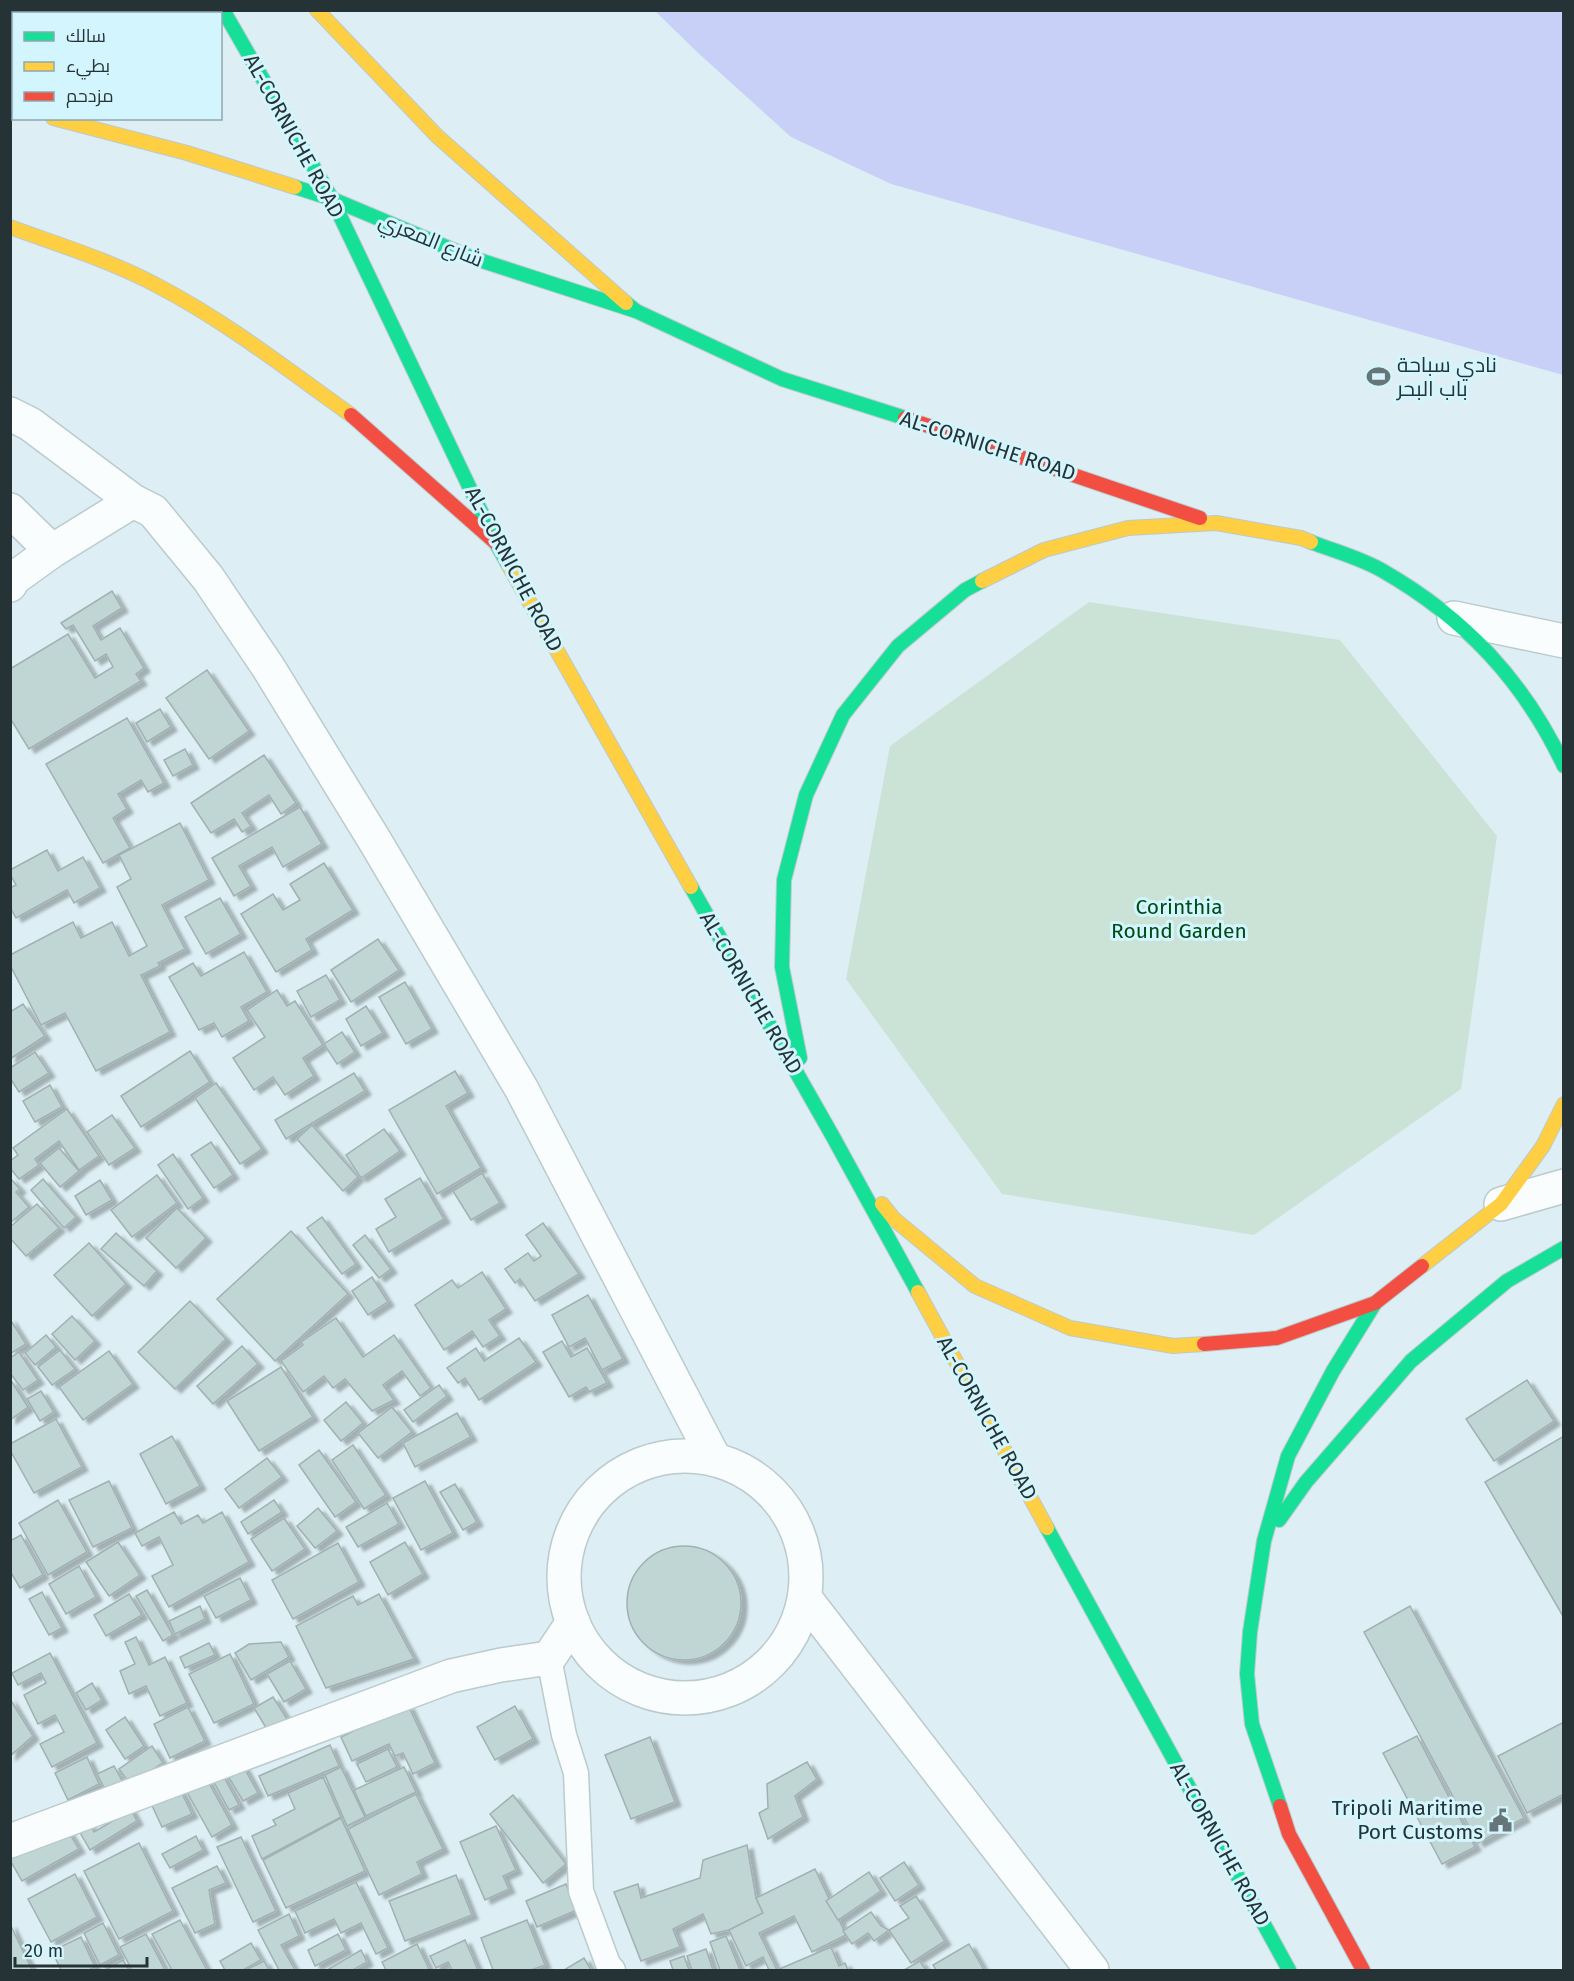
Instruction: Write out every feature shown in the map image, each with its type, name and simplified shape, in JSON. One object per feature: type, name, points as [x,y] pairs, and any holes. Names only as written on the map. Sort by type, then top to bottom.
[{"type":"main road","name":"AL-CORNICHE ROAD","points":[[223,10],[332,199],[496,543],[832,1135],[1289,1971]]},
{"type":"main road","name":"AL-CORNICHE ROAD","points":[[316,10],[437,136],[636,312],[782,379],[962,436],[1216,523]]},
{"type":"main road","name":"شارع المعري","points":[[61,120],[187,153],[332,199],[470,257],[636,312]]},
{"type":"main road","points":[[10,227],[87,255],[157,285],[228,327],[352,415],[496,543]]},
{"type":"main road","points":[[1563,766],[1547,730],[1505,670],[1454,618],[1382,570],[1301,538],[1216,523],[1128,528],[1044,550],[965,590],[898,646],[843,715],[806,795],[784,880],[782,967],[798,1054],[832,1135],[894,1219],[975,1286],[1070,1329],[1173,1346],[1277,1338],[1375,1303],[1501,1204],[1543,1146],[1563,1104]]},
{"type":"main road","points":[[1264,1541],[1306,1482],[1412,1361],[1507,1281],[1563,1248]]},
{"type":"main road","points":[[1363,1971],[1289,1834],[1252,1724],[1248,1664],[1250,1632],[1264,1541],[1288,1456],[1333,1371],[1375,1303]]},
{"type":"street","points":[[10,414],[30,424],[134,501],[153,511],[208,578],[268,667],[375,841],[521,1088],[714,1458]]},
{"type":"street","points":[[10,585],[13,579],[52,551],[134,501]]},
{"type":"street","points":[[10,510],[52,551]]},
{"type":"street","points":[[1454,618],[1563,641]]},
{"type":"street","points":[[1501,1204],[1563,1186]]},
{"type":"street","points":[[682,1455],[714,1458],[743,1469],[769,1488],[789,1513],[801,1539],[806,1569],[805,1598],[796,1626],[780,1652],[760,1672],[734,1688],[697,1698],[658,1695],[622,1681],[592,1655],[573,1622],[564,1584],[568,1545],[584,1509],[610,1481],[644,1462],[682,1455]]},
{"type":"street","points":[[805,1598],[1092,1971]]},
{"type":"street","points":[[10,1841],[451,1676],[549,1658],[573,1622]]},
{"type":"lane","points":[[549,1658],[564,1735],[576,1773],[581,1891],[608,1964],[613,1971]]},
{"type":"green space","name":"Corinthia Round Garden","points":[[1089,602],[1340,640],[1497,836],[1461,1089],[1254,1235],[1002,1194],[846,979],[890,746]]},
{"type":"water","points":[[655,11],[1563,11],[1563,375],[891,184],[791,137]]},
{"type":"building","points":[[112,591],[122,608],[93,626],[101,640],[120,628],[144,668],[136,674],[141,681],[29,749],[10,718],[10,669],[68,634],[95,678],[113,667],[106,654],[95,661],[73,625],[66,629],[61,623]]},
{"type":"building","points":[[207,670],[249,731],[209,759],[166,698]]},
{"type":"building","points":[[160,709],[171,727],[147,742],[136,723]]},
{"type":"building","points":[[127,718],[164,783],[148,792],[141,780],[118,794],[127,809],[113,818],[130,848],[103,863],[46,764]]},
{"type":"building","points":[[185,749],[193,765],[173,776],[164,760]]},
{"type":"building","points":[[264,755],[296,803],[281,814],[269,795],[242,813],[251,826],[242,832],[234,819],[211,833],[191,803]]},
{"type":"building","points":[[300,807],[322,844],[283,867],[272,847],[239,866],[251,886],[234,896],[212,858]]},
{"type":"building","points":[[180,823],[209,880],[162,905],[185,949],[158,963],[160,966],[141,975],[170,1032],[96,1071],[65,1013],[41,1025],[10,965],[10,955],[73,922],[81,938],[112,922],[129,956],[147,946],[117,887],[131,879],[119,855]]},
{"type":"building","points":[[47,850],[58,871],[83,857],[100,888],[74,903],[67,890],[16,918],[10,907],[10,888],[16,885],[10,870]]},
{"type":"building","points":[[324,863],[353,910],[306,939],[312,950],[276,972],[241,914],[273,894],[283,910],[300,900],[290,884]]},
{"type":"building","points":[[220,898],[241,934],[206,954],[185,917]]},
{"type":"building","points":[[378,939],[399,970],[351,1002],[331,970]]},
{"type":"building","points":[[244,952],[267,992],[241,1007],[249,1021],[222,1037],[214,1023],[199,1030],[169,977],[193,963],[201,976]]},
{"type":"building","points":[[326,975],[340,1000],[311,1017],[297,991]]},
{"type":"building","points":[[405,982],[432,1029],[406,1044],[379,997]]},
{"type":"building","points":[[277,990],[287,1006],[295,1001],[323,1045],[303,1058],[314,1076],[285,1095],[273,1077],[254,1090],[233,1058],[265,1037],[247,1010]]},
{"type":"building","points":[[23,1004],[45,1036],[10,1059],[10,1012]]},
{"type":"building","points":[[366,1006],[383,1033],[361,1046],[346,1019]]},
{"type":"building","points":[[342,1032],[355,1052],[337,1064],[324,1044]]},
{"type":"building","points":[[190,1051],[210,1082],[141,1127],[121,1096]]},
{"type":"building","points":[[35,1052],[49,1073],[19,1092],[10,1078],[10,1068]]},
{"type":"building","points":[[455,1071],[468,1093],[446,1106],[481,1168],[437,1194],[389,1110]]},
{"type":"building","points":[[354,1073],[365,1091],[286,1139],[275,1120]]},
{"type":"building","points":[[216,1083],[262,1149],[240,1164],[195,1098]]},
{"type":"building","points":[[50,1085],[62,1107],[35,1122],[23,1101]]},
{"type":"building","points":[[67,1109],[99,1156],[79,1170],[59,1141],[35,1159],[39,1165],[19,1179],[10,1168],[10,1161],[18,1155],[13,1148]]},
{"type":"building","points":[[112,1115],[135,1148],[109,1165],[87,1132]]},
{"type":"building","points":[[312,1125],[358,1177],[343,1191],[297,1139]]},
{"type":"building","points":[[384,1129],[400,1151],[361,1178],[346,1155]]},
{"type":"building","points":[[211,1142],[233,1175],[214,1188],[191,1155]]},
{"type":"building","points":[[59,1148],[79,1171],[60,1187],[40,1163]]},
{"type":"building","points":[[173,1154],[203,1198],[188,1209],[158,1165]]},
{"type":"building","points":[[482,1173],[500,1203],[471,1220],[453,1191]]},
{"type":"building","points":[[157,1175],[177,1203],[132,1237],[111,1210]]},
{"type":"building","points":[[10,1178],[20,1189],[16,1192],[29,1207],[10,1223]]},
{"type":"building","points":[[420,1178],[444,1219],[389,1252],[376,1229],[396,1217],[385,1199]]},
{"type":"building","points":[[43,1179],[76,1217],[64,1228],[31,1190]]},
{"type":"building","points":[[100,1180],[112,1200],[86,1215],[75,1196]]},
{"type":"building","points":[[37,1204],[59,1228],[26,1256],[10,1238],[10,1227]]},
{"type":"building","points":[[177,1208],[206,1238],[176,1268],[146,1238]]},
{"type":"building","points":[[322,1217],[356,1264],[342,1274],[307,1228]]},
{"type":"building","points":[[543,1223],[579,1274],[535,1301],[520,1279],[515,1283],[505,1269],[528,1253],[534,1261],[541,1256],[526,1235]]},
{"type":"building","points":[[291,1231],[348,1294],[275,1361],[217,1299]]},
{"type":"building","points":[[116,1233],[157,1271],[144,1286],[101,1249]]},
{"type":"building","points":[[365,1235],[391,1269],[379,1278],[353,1245]]},
{"type":"building","points":[[89,1243],[126,1284],[92,1316],[54,1275]]},
{"type":"building","points":[[482,1272],[506,1309],[489,1320],[500,1336],[483,1347],[472,1331],[444,1350],[415,1305],[452,1280],[458,1288]]},
{"type":"building","points":[[372,1277],[388,1302],[368,1315],[352,1291]]},
{"type":"building","points":[[588,1295],[623,1359],[602,1370],[585,1338],[569,1347],[552,1315]]},
{"type":"building","points":[[190,1301],[226,1339],[175,1389],[138,1352]]},
{"type":"building","points":[[72,1316],[95,1341],[75,1360],[52,1334]]},
{"type":"building","points":[[336,1318],[363,1357],[394,1335],[431,1388],[420,1396],[402,1371],[383,1385],[394,1400],[372,1411],[345,1379],[333,1388],[324,1376],[303,1392],[281,1361],[303,1345],[301,1342]]},
{"type":"building","points":[[10,1319],[26,1344],[10,1354]]},
{"type":"building","points":[[46,1335],[56,1347],[35,1365],[25,1353]]},
{"type":"building","points":[[519,1338],[536,1362],[479,1400],[465,1378],[458,1383],[447,1368],[476,1348],[484,1361]]},
{"type":"building","points":[[562,1341],[571,1357],[587,1348],[607,1383],[589,1392],[586,1387],[569,1397],[543,1352]]},
{"type":"building","points":[[242,1346],[258,1364],[213,1404],[197,1386]]},
{"type":"building","points":[[60,1350],[75,1369],[52,1385],[38,1367]]},
{"type":"building","points":[[109,1351],[133,1384],[83,1420],[59,1387]]},
{"type":"building","points":[[19,1352],[38,1380],[23,1390],[10,1373],[10,1358]]},
{"type":"building","points":[[281,1367],[313,1417],[259,1451],[227,1401]]},
{"type":"building","points":[[10,1379],[28,1407],[10,1420]]},
{"type":"building","points":[[1527,1380],[1554,1421],[1494,1461],[1466,1419]]},
{"type":"building","points":[[439,1385],[447,1396],[413,1422],[404,1410]]},
{"type":"building","points":[[41,1391],[54,1412],[40,1421],[27,1399]]},
{"type":"building","points":[[346,1402],[363,1423],[341,1441],[324,1420]]},
{"type":"building","points":[[392,1407],[412,1432],[378,1458],[358,1433]]},
{"type":"building","points":[[457,1413],[471,1437],[415,1467],[403,1443]]},
{"type":"building","points":[[56,1419],[82,1467],[34,1493],[10,1450],[10,1444]]},
{"type":"building","points":[[172,1436],[200,1486],[166,1504],[140,1454]]},
{"type":"building","points":[[1564,1436],[1564,1618],[1485,1482]]},
{"type":"building","points":[[353,1445],[386,1495],[364,1509],[332,1460]]},
{"type":"building","points":[[319,1450],[356,1502],[335,1517],[299,1465]]},
{"type":"building","points":[[267,1458],[282,1477],[239,1508],[225,1489]]},
{"type":"building","points":[[109,1481],[132,1528],[93,1547],[69,1500]]},
{"type":"building","points":[[425,1481],[453,1533],[421,1550],[393,1498]]},
{"type":"building","points":[[455,1484],[477,1522],[463,1530],[440,1492]]},
{"type":"building","points":[[58,1500],[87,1552],[48,1575],[19,1523]]},
{"type":"building","points":[[274,1500],[282,1512],[248,1534],[241,1522]]},
{"type":"building","points":[[387,1503],[399,1524],[358,1547],[346,1527]]},
{"type":"building","points":[[318,1508],[337,1531],[315,1548],[297,1526]]},
{"type":"building","points":[[174,1512],[181,1524],[198,1515],[203,1523],[222,1512],[249,1562],[169,1607],[152,1576],[173,1565],[159,1537],[142,1546],[135,1533]]},
{"type":"building","points":[[284,1518],[305,1549],[272,1571],[251,1539]]},
{"type":"building","points":[[21,1535],[43,1575],[20,1588],[10,1571],[10,1541]]},
{"type":"building","points":[[118,1542],[140,1575],[109,1596],[86,1562]]},
{"type":"building","points":[[405,1542],[423,1574],[388,1595],[370,1562]]},
{"type":"building","points":[[338,1543],[359,1582],[293,1619],[272,1580]]},
{"type":"building","points":[[684,1546],[706,1550],[724,1563],[737,1581],[741,1603],[737,1625],[724,1643],[706,1656],[684,1660],[662,1656],[644,1643],[631,1625],[627,1603],[631,1581],[644,1563],[662,1550]]},
{"type":"building","points":[[79,1566],[96,1597],[66,1614],[49,1584]]},
{"type":"building","points":[[240,1578],[251,1600],[216,1618],[204,1596]]},
{"type":"building","points":[[147,1590],[173,1635],[163,1641],[136,1596]]},
{"type":"building","points":[[42,1592],[62,1628],[49,1635],[29,1599]]},
{"type":"building","points":[[129,1594],[142,1615],[106,1636],[94,1615]]},
{"type":"building","points":[[379,1594],[414,1659],[326,1688],[296,1626],[353,1596],[358,1605]]},
{"type":"building","points":[[200,1606],[205,1619],[175,1634],[169,1621]]},
{"type":"building","points":[[1410,1606],[1524,1818],[1478,1843],[1364,1632]]},
{"type":"building","points":[[136,1637],[149,1665],[165,1657],[187,1703],[160,1716],[146,1686],[129,1694],[120,1671],[135,1664],[125,1642]]},
{"type":"building","points":[[281,1642],[289,1657],[251,1680],[235,1653],[249,1644]]},
{"type":"building","points":[[209,1643],[215,1655],[185,1668],[180,1657]]},
{"type":"building","points":[[50,1653],[97,1743],[52,1767],[40,1744],[64,1732],[55,1715],[38,1724],[24,1695],[46,1683],[41,1673],[18,1685],[12,1673]]},
{"type":"building","points":[[230,1654],[254,1704],[214,1723],[189,1674]]},
{"type":"building","points":[[290,1661],[306,1689],[284,1702],[267,1674]]},
{"type":"building","points":[[92,1683],[102,1700],[86,1710],[76,1693]]},
{"type":"building","points":[[273,1697],[287,1719],[268,1731],[254,1708]]},
{"type":"building","points":[[10,1699],[33,1736],[10,1756]]},
{"type":"building","points":[[408,1705],[435,1763],[413,1774],[403,1753],[395,1756],[389,1744],[352,1761],[341,1737]]},
{"type":"building","points":[[515,1706],[533,1739],[495,1760],[477,1727]]},
{"type":"building","points":[[188,1707],[205,1741],[170,1758],[154,1724]]},
{"type":"building","points":[[125,1717],[144,1746],[125,1759],[106,1730]]},
{"type":"building","points":[[1564,1722],[1564,1794],[1527,1813],[1498,1756]]},
{"type":"building","points":[[1417,1736],[1475,1847],[1442,1864],[1383,1753]]},
{"type":"building","points":[[650,1737],[675,1802],[631,1819],[605,1755]]},
{"type":"building","points":[[330,1745],[339,1766],[268,1796],[259,1776]]},
{"type":"building","points":[[152,1746],[163,1763],[130,1784],[119,1769]]},
{"type":"building","points":[[388,1749],[397,1767],[366,1782],[357,1764]]},
{"type":"building","points":[[87,1757],[99,1784],[68,1800],[55,1773]]},
{"type":"building","points":[[241,1762],[258,1793],[243,1801],[225,1771]]},
{"type":"building","points":[[807,1762],[817,1779],[795,1796],[803,1817],[768,1839],[759,1813],[768,1808],[767,1784]]},
{"type":"building","points":[[114,1766],[125,1786],[108,1795],[97,1774]]},
{"type":"building","points":[[218,1766],[239,1805],[229,1810],[208,1771]]},
{"type":"building","points":[[341,1767],[365,1817],[347,1826],[325,1775]]},
{"type":"building","points":[[404,1767],[416,1792],[366,1816],[354,1790]]},
{"type":"building","points":[[172,1773],[192,1814],[162,1827],[143,1786]]},
{"type":"building","points":[[204,1774],[232,1825],[212,1837],[183,1785]]},
{"type":"building","points":[[323,1777],[341,1817],[262,1859],[252,1836],[276,1825],[273,1820],[295,1809],[288,1793]]},
{"type":"building","points":[[122,1794],[137,1821],[90,1850],[70,1815],[81,1809],[94,1832],[118,1818]]},
{"type":"building","points":[[416,1794],[443,1849],[417,1862],[422,1874],[379,1895],[348,1829]]},
{"type":"building","points":[[513,1795],[566,1864],[543,1883],[490,1814]]},
{"type":"building","points":[[341,1818],[365,1871],[286,1908],[263,1860]]},
{"type":"building","points":[[62,1821],[79,1849],[22,1881],[10,1860],[10,1838]]},
{"type":"building","points":[[496,1826],[516,1870],[503,1876],[509,1889],[485,1900],[460,1842]]},
{"type":"building","points":[[196,1836],[203,1850],[170,1868],[162,1854]]},
{"type":"building","points":[[241,1837],[276,1911],[253,1922],[217,1847]]},
{"type":"building","points":[[139,1843],[173,1911],[119,1939],[84,1871]]},
{"type":"building","points":[[747,1845],[756,1898],[763,1913],[729,1930],[711,1934],[703,1914],[673,1929],[680,1947],[641,1961],[614,1892],[638,1884],[641,1898],[700,1878],[703,1860]]},
{"type":"building","points":[[904,1862],[919,1885],[895,1901],[880,1878]]},
{"type":"building","points":[[217,1866],[226,1883],[209,1890],[215,1924],[195,1933],[172,1888]]},
{"type":"building","points":[[815,1869],[846,1935],[812,1952],[794,1916],[759,1933],[777,1970],[769,1970],[763,1957],[746,1966],[729,1930],[763,1913],[756,1898]]},
{"type":"building","points":[[869,1872],[881,1891],[838,1920],[826,1901]]},
{"type":"building","points":[[75,1874],[97,1917],[51,1942],[28,1899]]},
{"type":"building","points":[[456,1875],[472,1915],[405,1941],[389,1901]]},
{"type":"building","points":[[356,1882],[388,1948],[376,1954],[361,1923],[341,1933],[334,1919],[305,1933],[295,1911]]},
{"type":"building","points":[[566,1884],[577,1910],[537,1927],[526,1901]]},
{"type":"building","points":[[916,1896],[945,1941],[911,1963],[889,1930],[909,1918],[900,1906]]},
{"type":"building","points":[[871,1912],[881,1926],[889,1930],[874,1941],[868,1933],[852,1944],[843,1931]]},
{"type":"building","points":[[289,1914],[299,1936],[281,1945],[295,1970],[279,1970],[258,1930]]},
{"type":"building","points":[[180,1920],[207,1970],[172,1970],[152,1934]]},
{"type":"building","points":[[527,1920],[545,1965],[531,1970],[493,1970],[481,1938]]},
{"type":"building","points":[[103,1923],[119,1955],[100,1965],[84,1933]]},
{"type":"building","points":[[10,1924],[32,1970],[10,1970]]},
{"type":"building","points":[[146,1934],[165,1970],[132,1970],[120,1947]]},
{"type":"building","points":[[338,1934],[346,1950],[315,1966],[308,1950]]},
{"type":"building","points":[[726,1936],[740,1970],[720,1970],[710,1942]]},
{"type":"building","points":[[81,1937],[95,1967],[89,1970],[61,1970],[52,1951]]},
{"type":"building","points":[[465,1940],[478,1970],[452,1970],[448,1962],[436,1968],[430,1956]]},
{"type":"building","points":[[251,1943],[261,1960],[243,1970],[225,1970],[220,1961]]},
{"type":"building","points":[[417,1944],[429,1969],[386,1970],[382,1962]]},
{"type":"building","points":[[969,1944],[984,1970],[936,1970],[933,1965]]},
{"type":"building","points":[[831,1947],[839,1966],[845,1963],[848,1970],[777,1970]]},
{"type":"building","points":[[706,1949],[713,1970],[692,1970],[687,1956]]},
{"type":"building","points":[[361,1950],[367,1962],[353,1970],[327,1970]]},
{"type":"building","points":[[684,1956],[689,1970],[673,1970],[670,1961]]},
{"type":"building","points":[[584,1958],[591,1970],[564,1970]]},
{"type":"building","points":[[123,1960],[129,1970],[105,1970]]},
{"type":"building","points":[[264,1961],[269,1970],[246,1970]]},
{"type":"building","points":[[920,1961],[926,1970],[904,1970]]},
{"type":"traffic: fast","points":[[223,10],[332,199],[509,566]]},
{"type":"traffic: fast","points":[[295,187],[332,199],[470,257],[636,311]]},
{"type":"traffic: fast","points":[[626,303],[636,311],[782,379],[905,418]]},
{"type":"traffic: fast","points":[[1311,542],[1375,566],[1413,589],[1466,631],[1511,679],[1548,735],[1564,766]]},
{"type":"traffic: fast","points":[[800,1058],[782,967],[784,880],[806,795],[843,715],[898,646],[965,590],[982,581]]},
{"type":"traffic: fast","points":[[691,887],[918,1292]]},
{"type":"traffic: fast","points":[[1279,1520],[1306,1482],[1411,1361],[1507,1281],[1564,1248]]},
{"type":"traffic: fast","points":[[1280,1806],[1252,1724],[1247,1674],[1250,1632],[1264,1541],[1288,1456],[1333,1371],[1375,1303]]},
{"type":"traffic: fast","points":[[1047,1528],[1289,1970]]},
{"type":"traffic: slow","points":[[317,10],[437,136],[626,303]]},
{"type":"traffic: slow","points":[[61,120],[187,153],[295,187]]},
{"type":"traffic: slow","points":[[10,227],[122,269],[184,300],[257,347],[351,415]]},
{"type":"traffic: slow","points":[[982,581],[1044,550],[1128,528],[1216,523],[1301,538],[1311,542]]},
{"type":"traffic: slow","points":[[509,566],[691,887]]},
{"type":"traffic: slow","points":[[1422,1266],[1501,1204],[1543,1146],[1564,1104]]},
{"type":"traffic: slow","points":[[882,1204],[894,1219],[975,1286],[1070,1328],[1173,1346],[1204,1344]]},
{"type":"traffic: slow","points":[[918,1292],[1047,1528]]},
{"type":"traffic: jam","points":[[351,415],[496,543]]},
{"type":"traffic: jam","points":[[905,418],[1200,518]]},
{"type":"traffic: jam","points":[[1204,1344],[1277,1338],[1375,1303],[1422,1266]]},
{"type":"traffic: jam","points":[[1280,1806],[1289,1834],[1363,1970]]},
{"type":"place","name":"نادي سباحة باب البحر","points":[[1379,377]]},
{"type":"place","name":"Tripoli Maritime Port Customs","points":[[1501,1820]]}]
